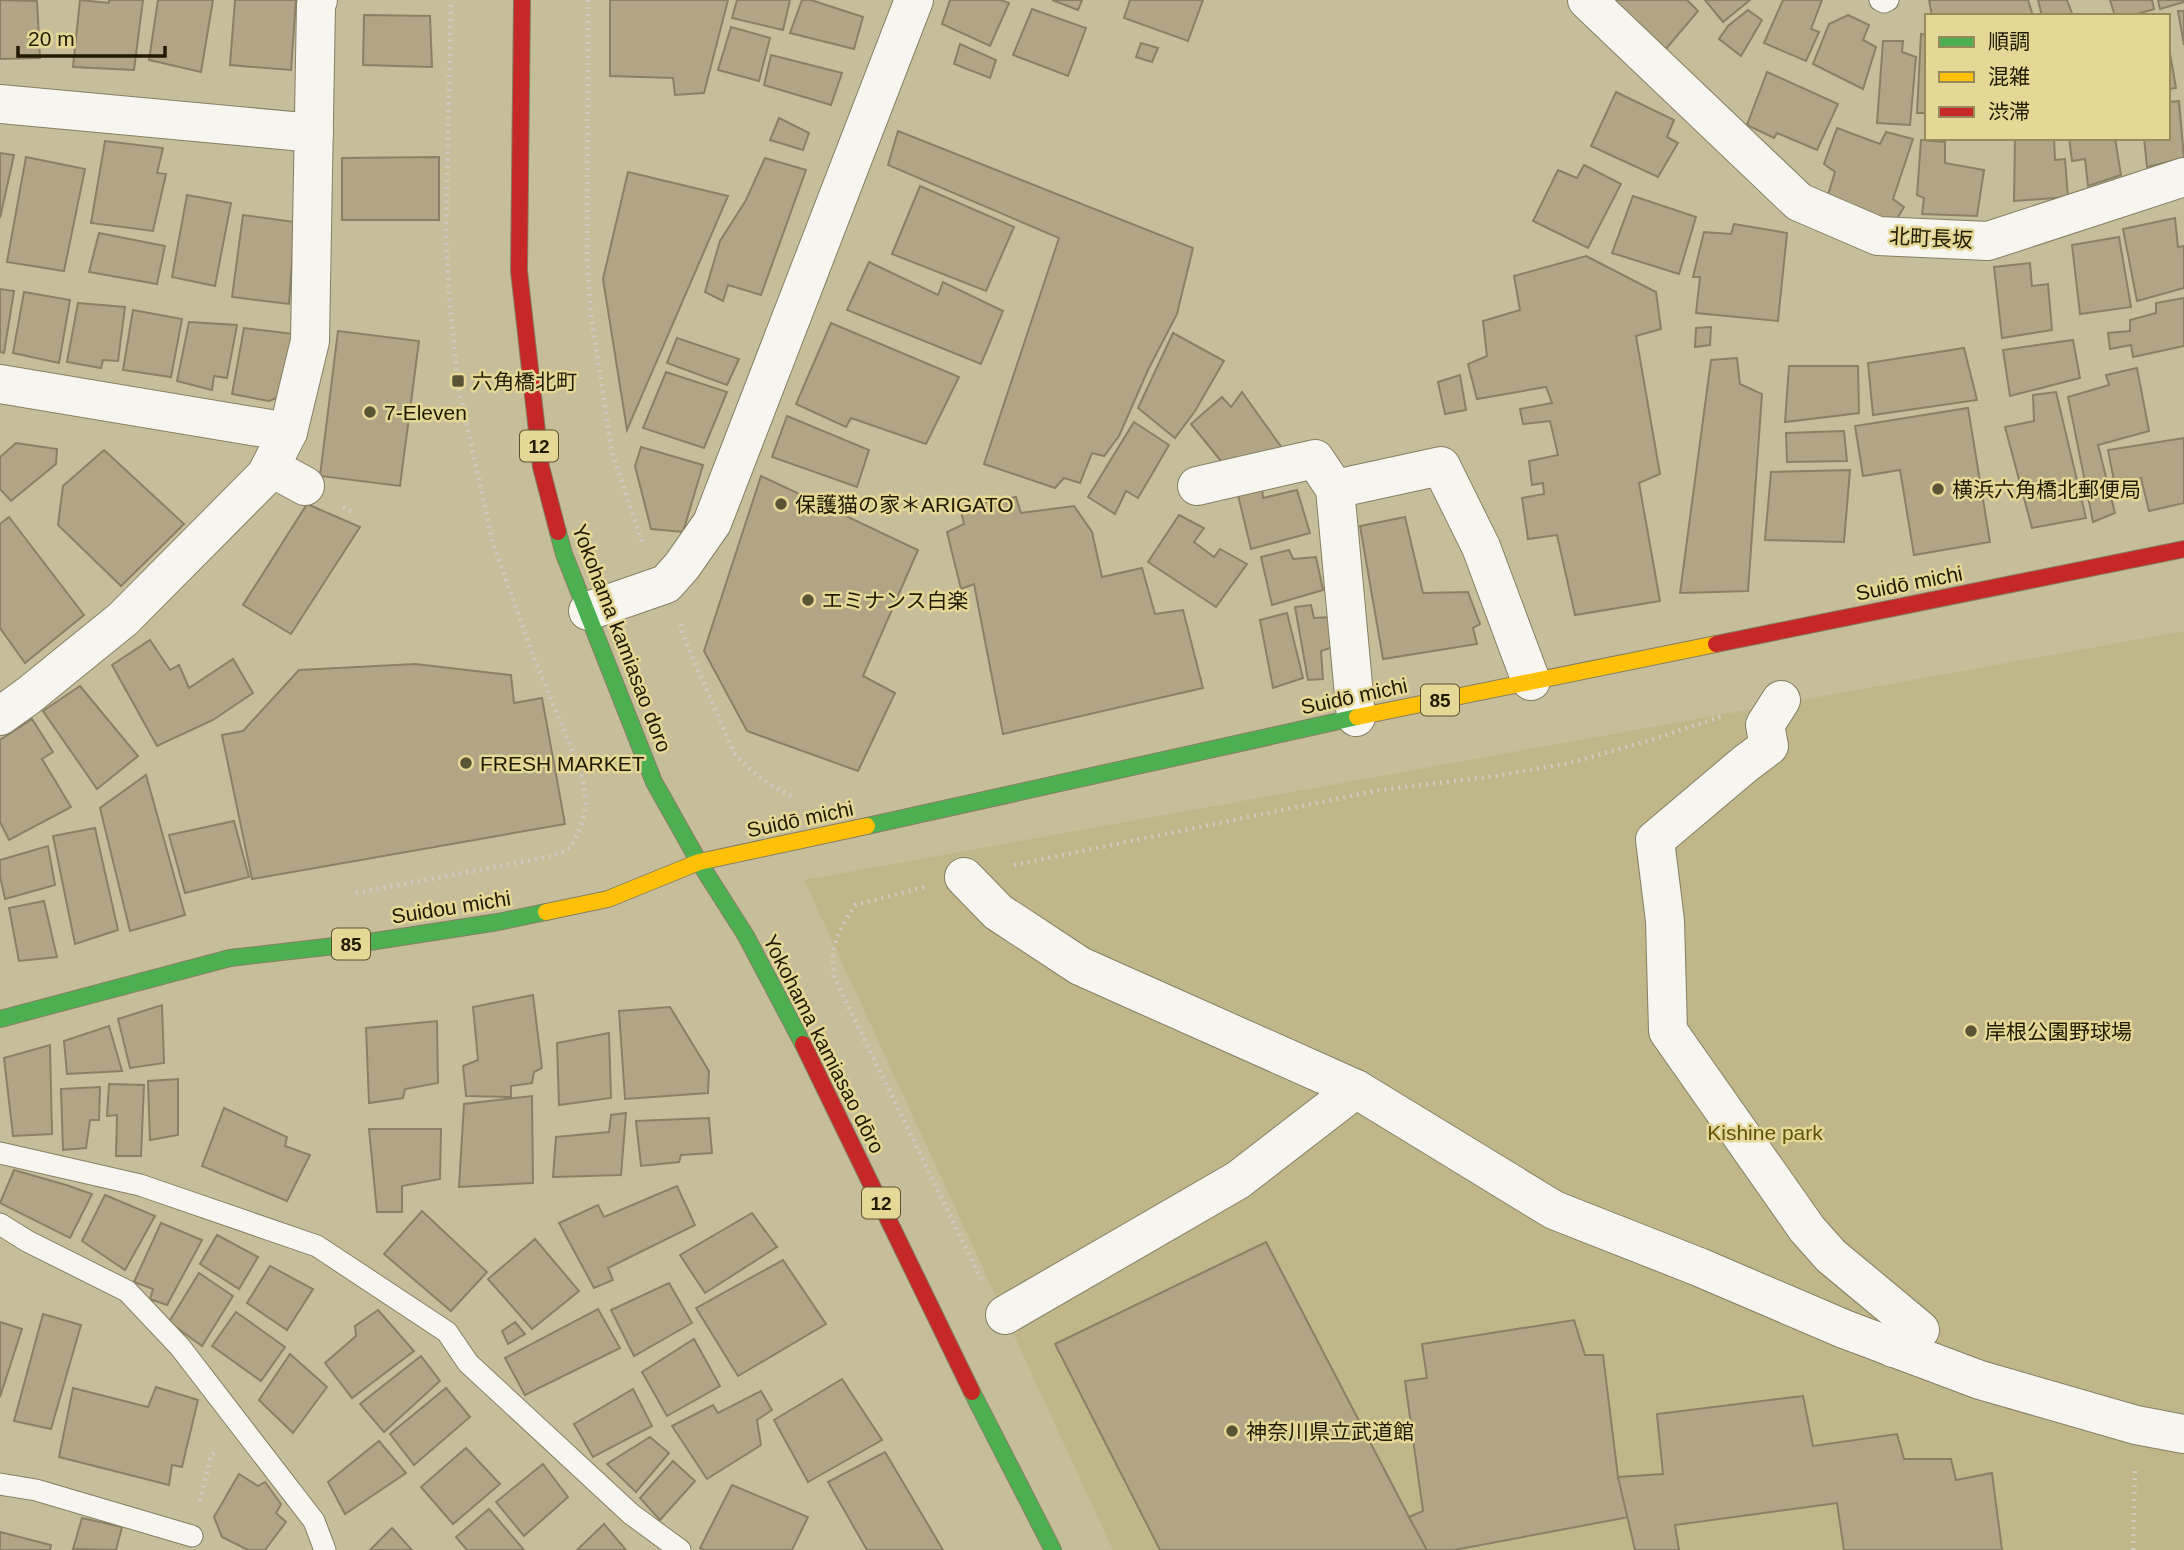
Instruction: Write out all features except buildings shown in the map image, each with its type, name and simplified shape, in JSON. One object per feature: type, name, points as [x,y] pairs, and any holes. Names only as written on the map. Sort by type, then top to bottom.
[{"type":"main road","name":"Yokohama kamiasao doro","points":[[522,0],[519,271],[541,467],[564,554],[654,782],[699,862]]},
{"type":"main road","name":"Suidō michi","points":[[699,862],[1356,717],[2184,549]]},
{"type":"main road","name":"Suidou michi","points":[[0,1019],[230,958],[369,942],[498,922],[608,899],[699,862]]},
{"type":"main road","name":"Yokohama kamiasao dōro","points":[[699,862],[746,936],[803,1043],[950,1348],[1053,1550]]},
{"type":"street","points":[[0,716],[124,619],[266,475],[288,432],[310,341],[318,0]]},
{"type":"street","points":[[587,611],[666,584],[712,523],[914,0]]},
{"type":"street","name":"北町長坂","points":[[1587,0],[1799,202],[1878,236],[1988,241],[2184,177]]},
{"type":"street","points":[[0,104],[314,134]]},
{"type":"street","points":[[0,384],[288,432]]},
{"type":"street","points":[[1197,486],[1315,459],[1335,489],[1356,717]]},
{"type":"street","points":[[1335,489],[1441,466],[1481,547],[1531,681]]},
{"type":"street","points":[[270,467],[306,486]]},
{"type":"street","points":[[1781,700],[1765,724],[1769,746],[1655,840],[1665,921],[1668,1031],[1807,1229],[1831,1256],[1920,1330],[1893,1348]]},
{"type":"street","points":[[964,877],[998,912],[1080,966],[1356,1089],[1554,1210],[1699,1267],[1844,1329],[1980,1380],[2136,1425],[2184,1434]]},
{"type":"street","points":[[1005,1315],[1238,1180],[1356,1089]]},
{"type":"lane","points":[[1880,0],[1888,0]]},
{"type":"lane","points":[[0,1153],[140,1185],[317,1246],[447,1332],[468,1363],[631,1514],[680,1550]]},
{"type":"lane","points":[[0,1224],[27,1241],[127,1291],[180,1347],[314,1521],[325,1550]]},
{"type":"lane","points":[[0,1484],[36,1490],[192,1536]]},
{"type":"path","points":[[356,893],[553,856],[570,848],[581,827],[586,805],[579,769],[532,653],[493,544],[458,385],[446,232],[451,0]]},
{"type":"path","points":[[588,0],[587,255],[592,315],[612,452],[643,545]]},
{"type":"path","points":[[1005,1315],[990,1296],[835,979],[831,961],[838,934],[855,905],[1046,858],[1380,790],[1496,776],[1570,763],[1734,712]]},
{"type":"path","points":[[2133,1550],[2136,1425]]},
{"type":"path","points":[[192,1536],[211,1455],[243,1431]]},
{"type":"green space","name":"Kishine park","points":[[2184,631],[2184,1550],[1113,1550],[804,880]]},
{"type":"traffic: fast","points":[[558,532],[564,554],[654,782],[699,862],[746,936],[803,1044]]},
{"type":"traffic: fast","points":[[867,826],[1357,717]]},
{"type":"traffic: fast","points":[[0,1019],[230,958],[369,942],[546,912]]},
{"type":"traffic: fast","points":[[972,1392],[1053,1550]]},
{"type":"traffic: slow","points":[[1357,717],[1716,644]]},
{"type":"traffic: slow","points":[[546,912],[608,899],[699,862],[867,826]]},
{"type":"traffic: jam","points":[[522,0],[519,271],[541,467],[558,532]]},
{"type":"traffic: jam","points":[[1716,644],[2184,549]]},
{"type":"traffic: jam","points":[[803,1044],[972,1392]]},
{"type":"place","name":"六角橋北町","points":[[458,381]]},
{"type":"place","name":"7-Eleven","points":[[370,412]]},
{"type":"place","name":"横浜六角橋北郵便局","points":[[1938,489]]},
{"type":"place","name":"保護猫の家＊ARIGATO","points":[[781,504]]},
{"type":"place","name":"エミナンス白楽","points":[[808,600]]},
{"type":"place","name":"FRESH MARKET","points":[[466,763]]},
{"type":"place","name":"岸根公園野球場","points":[[1971,1031]]},
{"type":"place","name":"神奈川県立武道館","points":[[1232,1431]]}]
